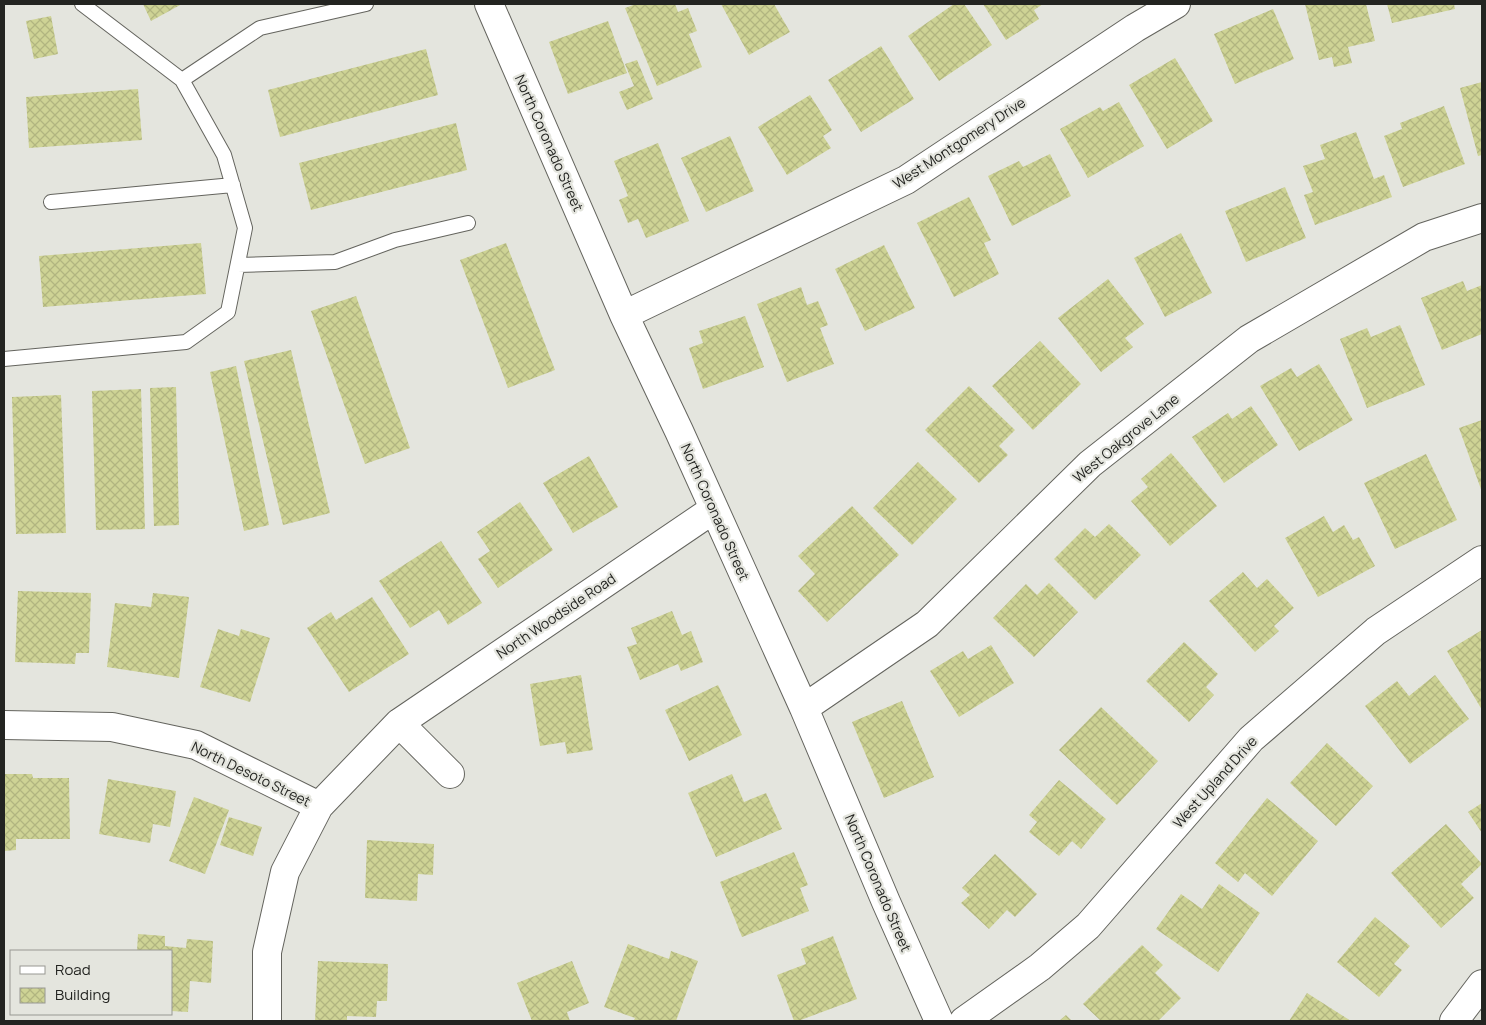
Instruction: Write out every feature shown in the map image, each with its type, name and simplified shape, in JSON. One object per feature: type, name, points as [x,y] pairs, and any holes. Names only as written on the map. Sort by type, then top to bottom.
[{"type":"street","name":"West Montgomery Drive","points":[[624,315],[906,180],[1127,34],[1176,4]]},
{"type":"street","name":"North Coronado Street","points":[[494,6],[624,315],[804,708],[886,902],[939,1021]]},
{"type":"street","name":"West Oakgrove Lane","points":[[804,708],[927,624],[1090,464],[1249,339],[1424,237],[1482,218]]},
{"type":"street","name":"North Woodside Road","points":[[267,1021],[267,952],[285,872],[319,806],[399,723],[714,509]]},
{"type":"street","name":"West Upland Drive","points":[[964,1021],[1040,967],[1088,926],[1251,739],[1376,631],[1482,560]]},
{"type":"street","points":[[399,723],[450,774]]},
{"type":"street","name":"North Desoto Street","points":[[4,726],[112,727],[196,744],[319,806]]},
{"type":"street","points":[[1454,1021],[1482,984]]},
{"type":"lane","points":[[4,359],[186,342],[228,312],[245,228],[224,156],[182,80],[82,4]]},
{"type":"lane","points":[[182,80],[260,28],[366,4]]},
{"type":"lane","points":[[52,202],[234,185]]},
{"type":"lane","points":[[238,265],[336,262],[395,240],[468,224]]},
{"type":"building","points":[[143,4],[182,4],[151,21]]},
{"type":"building","points":[[636,4],[675,4],[678,12],[688,8],[697,31],[689,34],[702,67],[657,86],[625,8]]},
{"type":"building","points":[[721,4],[774,4],[790,32],[749,55]]},
{"type":"building","points":[[954,4],[964,4],[992,45],[939,81],[908,36]]},
{"type":"building","points":[[983,4],[1043,4],[1034,10],[1039,19],[1006,40]]},
{"type":"building","points":[[1305,4],[1366,4],[1375,41],[1348,47],[1352,63],[1334,67],[1332,57],[1319,60]]},
{"type":"building","points":[[1387,4],[1454,4],[1455,9],[1392,23]]},
{"type":"building","points":[[1273,9],[1294,59],[1235,84],[1214,34]]},
{"type":"building","points":[[51,16],[58,54],[34,59],[26,21]]},
{"type":"building","points":[[608,21],[627,73],[568,94],[549,42]]},
{"type":"building","points":[[881,46],[914,99],[861,132],[828,80]]},
{"type":"building","points":[[426,49],[438,95],[280,137],[268,90]]},
{"type":"building","points":[[1175,58],[1213,121],[1167,149],[1129,85]]},
{"type":"building","points":[[637,60],[653,99],[627,110],[619,92],[634,86],[625,64]]},
{"type":"building","points":[[1482,82],[1482,155],[1478,156],[1460,88]]},
{"type":"building","points":[[138,89],[142,140],[29,148],[26,97]]},
{"type":"building","points":[[810,95],[832,130],[823,136],[831,148],[787,175],[758,127]]},
{"type":"building","points":[[1119,102],[1144,146],[1088,178],[1060,129],[1100,107],[1103,111]]},
{"type":"building","points":[[1444,106],[1465,164],[1403,187],[1384,136],[1402,129],[1400,123]]},
{"type":"building","points":[[456,123],[467,170],[311,210],[299,163]]},
{"type":"building","points":[[1356,132],[1374,179],[1384,175],[1392,197],[1315,225],[1304,195],[1313,192],[1303,166],[1325,159],[1320,145]]},
{"type":"building","points":[[730,136],[754,191],[706,212],[681,158]]},
{"type":"building","points":[[658,143],[689,221],[646,238],[638,219],[628,223],[619,200],[628,196],[614,161]]},
{"type":"building","points":[[1050,154],[1071,196],[1012,226],[988,176],[1019,161],[1023,167]]},
{"type":"building","points":[[1285,187],[1306,238],[1246,262],[1225,211]]},
{"type":"building","points":[[969,197],[991,240],[984,243],[999,274],[954,297],[917,223]]},
{"type":"building","points":[[1181,233],[1212,293],[1165,317],[1134,258]]},
{"type":"building","points":[[201,243],[206,294],[43,307],[39,256]]},
{"type":"building","points":[[506,243],[555,370],[508,388],[460,260]]},
{"type":"building","points":[[884,245],[915,308],[865,331],[835,269]]},
{"type":"building","points":[[1108,279],[1144,324],[1125,338],[1133,347],[1101,372],[1058,318]]},
{"type":"building","points":[[1463,281],[1467,291],[1482,285],[1482,334],[1442,350],[1421,298]]},
{"type":"building","points":[[801,287],[807,305],[818,301],[828,325],[820,328],[834,364],[787,382],[757,304]]},
{"type":"building","points":[[356,296],[410,448],[365,464],[311,311]]},
{"type":"building","points":[[745,316],[764,367],[703,389],[689,348],[703,343],[699,331]]},
{"type":"building","points":[[1400,325],[1425,385],[1367,408],[1340,339],[1367,328],[1371,337]]},
{"type":"building","points":[[1040,341],[1081,384],[1033,430],[992,386]]},
{"type":"building","points":[[291,350],[330,513],[283,525],[244,361]]},
{"type":"building","points":[[1319,364],[1353,420],[1299,451],[1260,386],[1291,368],[1297,377]]},
{"type":"building","points":[[236,366],[269,525],[244,531],[210,372]]},
{"type":"building","points":[[969,386],[1015,430],[999,446],[1008,455],[979,483],[925,430]]},
{"type":"building","points":[[176,387],[179,525],[154,526],[150,388]]},
{"type":"building","points":[[141,389],[145,529],[96,530],[92,391]]},
{"type":"building","points":[[61,395],[66,533],[16,534],[12,397]]},
{"type":"building","points":[[1251,406],[1278,445],[1224,483],[1192,437],[1228,413],[1232,419]]},
{"type":"building","points":[[1482,420],[1482,492],[1459,428]]},
{"type":"building","points":[[1171,453],[1217,506],[1170,546],[1131,501],[1148,487],[1141,479]]},
{"type":"building","points":[[1426,454],[1457,520],[1395,549],[1364,483]]},
{"type":"building","points":[[589,456],[618,507],[573,533],[543,483]]},
{"type":"building","points":[[918,462],[957,499],[912,545],[873,508]]},
{"type":"building","points":[[520,502],[553,550],[498,588],[478,559],[490,551],[477,532]]},
{"type":"building","points":[[852,506],[899,555],[827,622],[798,591],[815,574],[798,556]]},
{"type":"building","points":[[1324,516],[1333,532],[1344,525],[1353,540],[1359,537],[1375,566],[1318,597],[1285,538]]},
{"type":"building","points":[[1109,524],[1141,555],[1095,600],[1054,559],[1085,528],[1095,537]]},
{"type":"building","points":[[441,541],[482,603],[448,625],[439,610],[410,628],[379,581]]},
{"type":"building","points":[[1243,572],[1257,588],[1267,579],[1294,608],[1274,626],[1279,631],[1255,652],[1209,601]]},
{"type":"building","points":[[1049,583],[1078,612],[1034,657],[993,618],[1026,584],[1037,595]]},
{"type":"building","points":[[18,591],[91,593],[89,653],[76,653],[75,664],[15,662]]},
{"type":"building","points":[[153,593],[189,597],[179,678],[107,667],[115,603],[151,607]]},
{"type":"building","points":[[372,597],[409,654],[349,692],[307,628],[331,612],[336,620]]},
{"type":"building","points":[[672,611],[682,635],[691,631],[703,662],[681,671],[678,664],[640,680],[627,647],[637,644],[631,628]]},
{"type":"building","points":[[218,629],[239,636],[241,629],[270,638],[250,702],[200,687]]},
{"type":"building","points":[[1482,630],[1482,710],[1447,651]]},
{"type":"building","points":[[1184,642],[1218,674],[1206,687],[1214,695],[1189,722],[1146,681]]},
{"type":"building","points":[[991,645],[1014,683],[959,717],[930,671],[963,651],[968,659]]},
{"type":"building","points":[[581,675],[593,750],[567,754],[565,742],[540,746],[530,684]]},
{"type":"building","points":[[1435,675],[1469,719],[1410,764],[1365,706],[1397,681],[1409,696]]},
{"type":"building","points":[[718,685],[742,735],[689,761],[665,710]]},
{"type":"building","points":[[902,701],[934,777],[884,798],[852,722]]},
{"type":"building","points":[[1101,707],[1158,761],[1117,805],[1059,750]]},
{"type":"building","points":[[1327,743],[1373,786],[1336,826],[1290,783]]},
{"type":"building","points":[[4,774],[32,774],[33,778],[69,778],[70,839],[16,839],[16,850],[4,851]]},
{"type":"building","points":[[732,774],[744,802],[766,793],[782,829],[716,857],[688,793]]},
{"type":"building","points":[[108,779],[176,791],[170,827],[153,824],[150,843],[99,834]]},
{"type":"building","points":[[1059,780],[1106,819],[1081,849],[1072,841],[1059,856],[1029,832],[1037,822],[1029,815]]},
{"type":"building","points":[[194,797],[229,810],[205,874],[169,861]]},
{"type":"building","points":[[1267,798],[1318,841],[1272,896],[1245,873],[1238,882],[1215,863]]},
{"type":"building","points":[[1482,803],[1482,833],[1468,812]]},
{"type":"building","points":[[229,817],[262,827],[253,856],[220,845]]},
{"type":"building","points":[[1446,824],[1482,864],[1461,884],[1474,898],[1441,928],[1391,873]]},
{"type":"building","points":[[367,840],[434,844],[433,875],[418,874],[417,901],[365,898]]},
{"type":"building","points":[[794,852],[808,885],[800,888],[809,911],[742,937],[720,882]]},
{"type":"building","points":[[995,854],[1037,894],[1015,917],[1007,910],[989,929],[961,903],[970,895],[962,888]]},
{"type":"building","points":[[1219,884],[1260,913],[1218,972],[1156,929],[1181,894],[1202,909]]},
{"type":"building","points":[[1375,917],[1410,946],[1394,964],[1402,970],[1379,997],[1337,962]]},
{"type":"building","points":[[138,934],[165,936],[165,946],[186,948],[187,939],[213,941],[211,983],[190,981],[188,1012],[172,1011],[172,950],[137,950]]},
{"type":"building","points":[[833,936],[857,999],[794,1021],[777,975],[806,964],[801,949]]},
{"type":"building","points":[[628,944],[669,959],[671,951],[698,961],[676,1021],[637,1021],[634,1020],[635,1018],[604,1007]]},
{"type":"building","points":[[1142,945],[1163,965],[1155,973],[1181,998],[1158,1021],[1101,1021],[1083,1004]]},
{"type":"building","points":[[318,961],[388,964],[387,1001],[377,1001],[376,1017],[347,1016],[347,1021],[315,1021]]},
{"type":"building","points":[[572,961],[589,1003],[567,1012],[570,1021],[532,1021],[517,983]]},
{"type":"building","points":[[1307,993],[1351,1021],[1289,1021]]},
{"type":"building","points":[[1066,1015],[1072,1021],[1059,1021]]}]
